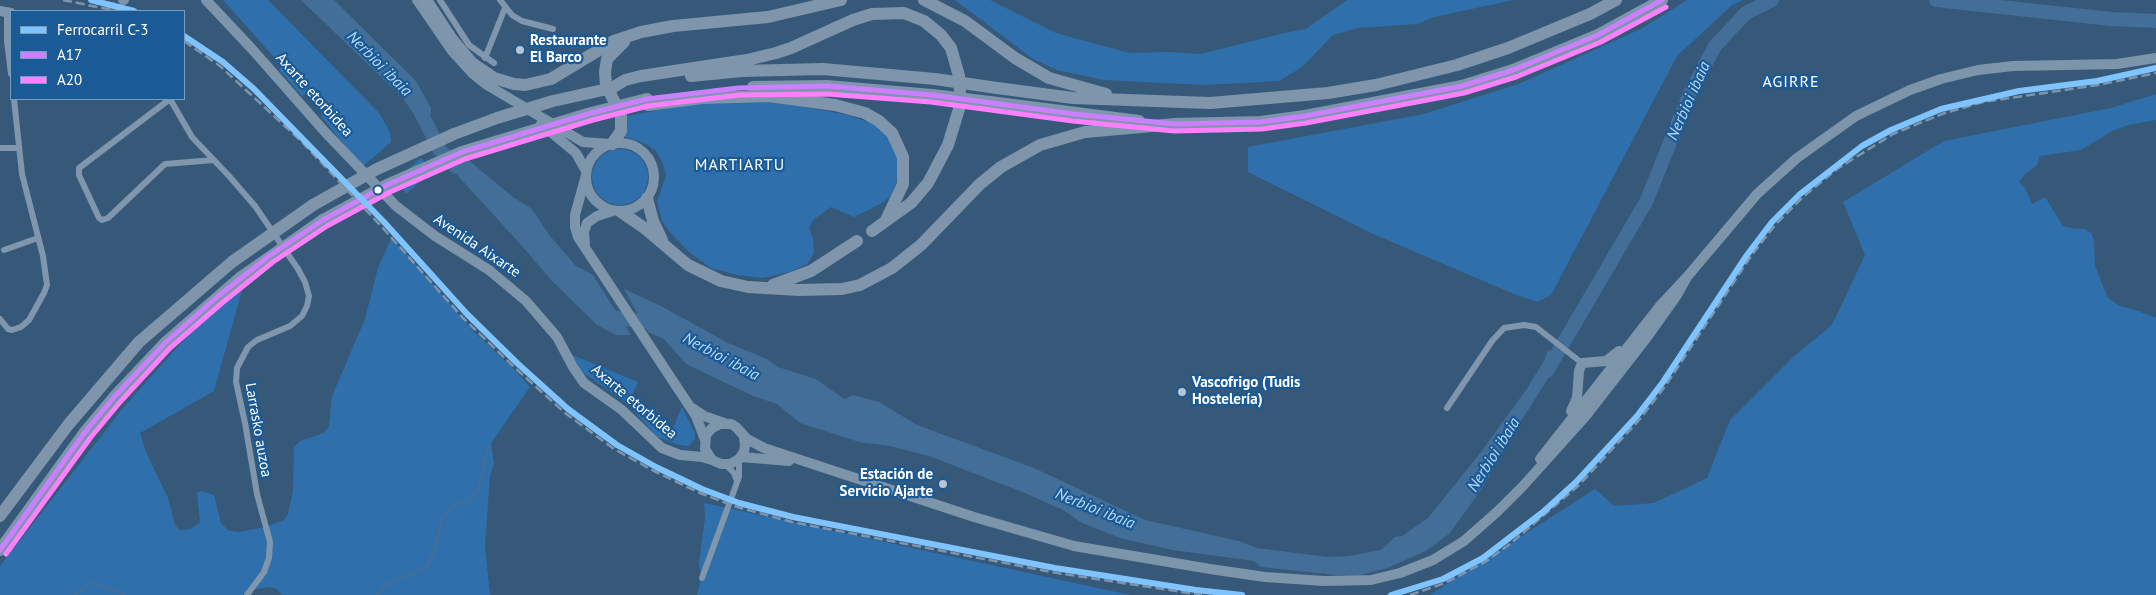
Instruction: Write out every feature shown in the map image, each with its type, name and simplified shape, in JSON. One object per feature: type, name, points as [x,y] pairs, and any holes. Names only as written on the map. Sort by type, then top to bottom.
[{"type":"highway","points":[[426,0],[451,38],[472,63],[494,78],[514,84],[538,83],[551,79],[614,41],[634,35],[673,26],[768,17],[841,0]]},
{"type":"highway","points":[[924,0],[965,21],[1014,58],[1050,78],[1133,101]]},
{"type":"highway","points":[[642,79],[742,71],[823,69],[936,79],[1073,98],[1210,103],[1244,102],[1304,96],[1376,85],[1457,65],[1508,48],[1590,14],[1616,0]]},
{"type":"highway","points":[[617,211],[644,227],[688,265],[703,274],[736,285],[823,291],[860,285],[908,257],[988,178],[1001,167],[1030,150],[1085,132],[1175,124],[1260,122],[1305,116],[1462,86],[1512,70],[1598,35],[1662,0]]},
{"type":"highway","points":[[0,516],[68,425],[139,342],[232,262],[313,205],[377,169],[454,134],[552,101],[612,88],[642,79],[776,53],[799,45],[853,20],[872,14],[904,13],[924,21],[941,35],[951,48],[959,76],[960,93],[958,109],[948,145],[928,183],[911,203],[875,229],[887,218],[899,197],[903,184],[904,169],[900,147],[892,133],[879,121],[865,114],[835,105],[769,96],[738,95],[647,102]]},
{"type":"highway","points":[[611,144],[621,131],[621,115],[606,85],[606,64],[618,46],[634,35]]},
{"type":"highway","points":[[0,550],[85,432],[115,396],[165,343],[240,278],[323,220],[388,185],[462,152],[592,113],[605,113],[647,102],[738,88],[827,86],[932,95],[1074,114],[1175,124]]},
{"type":"highway","points":[[647,198],[653,221],[664,244]]},
{"type":"highway","points":[[763,288],[811,271],[857,241]]},
{"type":"main road","name":"Axarte etorbidea","points":[[206,0],[325,132],[401,210]]},
{"type":"main road","points":[[417,0],[452,51],[472,73],[487,85],[583,142],[629,144],[636,147],[648,159],[654,174],[654,182],[647,198],[636,208],[597,216],[587,223],[584,238],[589,255]]},
{"type":"main road","points":[[1516,492],[1659,306],[1687,277],[1757,194],[1780,172],[1828,134],[1856,116],[1904,93],[1956,75],[2000,67],[2098,66],[2156,58]]},
{"type":"main road","points":[[518,104],[570,148],[581,160],[586,173],[586,183],[592,198],[605,208],[617,211]]},
{"type":"main road","points":[[611,144],[594,154],[586,173],[575,215],[575,227],[578,237],[696,416],[705,442],[706,453],[712,460]]},
{"type":"main road","name":"Avenida Aixarte","points":[[401,210],[429,232],[490,270],[517,292],[551,330],[568,359]]},
{"type":"main road","points":[[683,398],[700,414],[736,427],[744,436],[757,445],[1016,530],[1074,546],[1210,570],[1324,581],[1371,580],[1421,566],[1464,542],[1498,511],[1562,443],[1644,341],[1677,295],[1687,277]]},
{"type":"main road","points":[[1535,465],[1538,454],[1576,403],[1579,371],[1587,363],[1612,358],[1648,314],[1659,306]]},
{"type":"main road","points":[[1579,377],[1585,383],[1601,382],[1616,371],[1636,346],[1644,341]]},
{"type":"main road","name":"Axarte etorbidea","points":[[568,359],[584,383],[622,410],[656,444],[675,454],[689,456]]},
{"type":"main road","points":[[1562,443],[1568,431],[1596,395],[1601,382],[1599,368],[1587,363]]},
{"type":"main road","points":[[689,456],[700,451],[712,428],[725,424]]},
{"type":"main road","points":[[740,458],[745,448],[744,436]]},
{"type":"main road","points":[[689,456],[726,464],[740,458],[772,459],[817,466]]},
{"type":"street","points":[[440,0],[469,45],[494,63]]},
{"type":"street","points":[[500,0],[512,15],[522,21],[552,30]]},
{"type":"street","points":[[485,58],[505,8]]},
{"type":"street","points":[[6,12],[10,66]]},
{"type":"street","points":[[0,319],[8,329],[12,330],[21,327],[29,320],[47,285],[38,238],[26,195],[18,148],[14,100]]},
{"type":"street","points":[[169,100],[79,168],[79,175],[99,218],[102,220],[108,218],[165,164],[214,160]]},
{"type":"street","points":[[171,100],[192,137],[214,160]]},
{"type":"street","points":[[0,148],[18,148]]},
{"type":"street","name":"Larrasko auzoa","points":[[214,160],[255,206],[298,269],[305,282],[309,296],[302,316],[290,326],[257,340],[248,347],[240,358],[237,368],[236,382],[257,494],[270,542],[269,558],[264,572],[247,595]]},
{"type":"street","points":[[4,250],[38,238]]},
{"type":"street","points":[[1447,408],[1504,328],[1524,324],[1536,327],[1587,363]]},
{"type":"street","points":[[702,578],[739,476],[740,458]]},
{"type":"street","points":[[726,464],[736,476],[736,485]]},
{"type":"shaded area","points":[[223,0],[268,0],[379,113],[390,132],[391,142],[362,167],[321,116],[323,113],[320,108],[305,94],[302,96],[279,70],[282,66]]},
{"type":"shaded area","points":[[955,0],[990,0],[1056,33],[1129,53],[1168,52],[1201,54],[1306,29],[1347,0],[1513,0],[1434,17],[1417,24],[1357,28],[1333,35],[1302,67],[1279,81],[1205,85],[1104,80],[1057,70],[1033,59]]},
{"type":"shaded area","points":[[1687,0],[1743,0],[1732,5],[1677,56],[1551,295],[1537,302],[1371,233],[1248,172],[1248,147],[1424,114],[1521,83],[1643,28]]},
{"type":"shaded area","points":[[2156,94],[2156,120],[2128,125],[2112,131],[2081,150],[2040,156],[2037,165],[2025,174],[2019,182],[2025,188],[2032,204],[2045,197],[2063,226],[2085,229],[2091,233],[2094,240],[2095,266],[2108,298],[2120,306],[2156,318],[2156,595],[1430,595],[1595,489],[1614,506],[1654,503],[1707,478],[1730,420],[1792,358],[1832,325],[1865,255],[1843,202],[1944,141],[2111,108]]},
{"type":"shaded area","points":[[771,101],[848,115],[876,125],[892,139],[897,153],[899,168],[896,183],[890,197],[854,217],[831,207],[813,220],[809,228],[813,239],[814,253],[807,264],[789,272],[763,278],[737,275],[711,268],[689,252],[662,221],[657,202],[666,175],[662,161],[655,150],[644,143],[623,136],[627,116],[692,104]]},
{"type":"shaded area","points":[[614,149],[626,149],[636,153],[644,161],[648,177],[644,193],[636,201],[626,205],[614,205],[604,201],[596,193],[592,183],[592,171],[596,161],[604,153]]},
{"type":"shaded area","points":[[421,158],[433,170],[406,194],[398,178]]},
{"type":"shaded area","points":[[391,239],[408,255],[473,331],[516,371],[530,387],[491,443],[494,464],[490,475],[485,547],[490,595],[282,595],[277,589],[269,587],[251,590],[242,595],[0,595],[0,566],[123,408],[200,322],[242,290],[214,391],[140,433],[146,452],[168,498],[175,525],[180,530],[191,529],[200,522],[197,493],[202,491],[214,495],[221,523],[229,531],[240,532],[265,527],[284,520],[288,514],[293,491],[294,447],[300,441],[324,433],[329,426],[332,396],[365,319],[378,268]]},
{"type":"shaded area","points":[[572,355],[638,382],[628,404],[581,371]]},
{"type":"shaded area","points":[[682,407],[695,434],[695,439],[688,446],[679,445],[658,437],[633,410],[635,408],[655,416],[654,420],[673,428]]},
{"type":"shaded area","points":[[704,503],[1130,595],[697,595],[701,578],[699,563],[705,518]]},
{"type":"water","points":[[301,0],[334,0],[416,81],[431,108],[431,114],[419,122],[402,97]]},
{"type":"water","points":[[466,158],[513,197],[532,209],[550,236],[576,266],[593,275],[631,335],[616,335],[597,325],[552,281],[449,166]]},
{"type":"water","points":[[624,289],[661,306],[728,343],[767,359],[778,367],[816,379],[844,399],[853,395],[879,402],[917,425],[1034,468],[1145,520],[1239,541],[1257,548],[1328,557],[1349,556],[1381,550],[1395,537],[1402,536],[1428,518],[1481,452],[1526,390],[1544,361],[1548,350],[1561,358],[1509,440],[1483,487],[1450,533],[1426,551],[1387,568],[1360,575],[1336,575],[1261,567],[1254,561],[1173,550],[1120,538],[1082,523],[1063,510],[1025,493],[929,456],[890,446],[859,442],[800,423],[777,404],[753,396],[686,364],[664,339],[648,332]]},
{"type":"waterway","name":"Nerbioi ibaia","points":[[1547,371],[1646,202],[1690,93],[1715,46],[1746,13],[1772,0]]},
{"type":"waterway","name":"Nerbioi ibaia","points":[[1936,0],[2111,19],[2156,21]]},
{"type":"waterway","name":"Nerbioi ibaia","points":[[416,103],[440,150],[456,167]]},
{"type":"waterway","name":"Nerbioi ibaia","points":[[606,312],[615,318],[660,323]]},
{"type":"waterway","points":[[377,595],[383,587],[393,581],[428,566],[436,545],[442,520],[454,505],[470,501],[478,490],[488,447]]},
{"type":"waterway","points":[[75,595],[91,582],[124,595]]},
{"type":"tunnel","points":[[110,10],[123,0]]},
{"type":"railway","points":[[63,0],[112,10]]},
{"type":"railway","points":[[185,42],[220,66],[302,142],[381,226],[463,318],[514,367],[565,413],[614,449],[654,471],[700,493],[737,507],[792,522],[1057,573],[1202,595]]},
{"type":"railway","points":[[1410,595],[1445,583],[1485,562],[1510,544],[1579,485],[1640,419],[1666,385],[1751,256],[1775,225],[1803,197],[1837,169],[1893,134],[1942,114],[1983,102],[2098,85],[2156,73]]},
{"type":"rail line","name":"C-3","points":[[91,0],[130,10]]},
{"type":"rail line","name":"C-3","points":[[185,37],[223,62],[254,89],[384,222],[467,314],[517,363],[568,409],[617,445],[656,467],[702,489],[739,503],[793,517],[1055,568],[1196,590],[1242,595]]},
{"type":"rail line","name":"C-3","points":[[1391,595],[1443,579],[1483,558],[1543,512],[1576,482],[1637,416],[1663,382],[1747,255],[1772,222],[1800,194],[1862,146],[1891,130],[1941,109],[2019,91],[2097,81],[2156,68]]},
{"type":"transit line","name":"A17","points":[[0,550],[85,432],[115,396],[165,343],[217,297],[269,256],[323,220],[387,185],[462,152],[591,113],[647,99],[738,88],[827,86],[932,95],[1074,114],[1175,124],[1261,122],[1305,116],[1462,86],[1513,70],[1598,35],[1662,0]]},
{"type":"transit line","name":"A20","points":[[6,554],[91,437],[121,401],[170,348],[222,303],[273,262],[327,226],[390,192],[465,159],[593,120],[648,106],[739,95],[827,94],[931,102],[1073,121],[1174,131],[1262,129],[1306,123],[1464,93],[1516,77],[1601,42],[1666,7]]},
{"type":"place","name":"Restaurante El Barco","points":[[520,50]]},
{"type":"place","name":"Vascofrigo (Tudis Hostelería)","points":[[1182,392]]},
{"type":"place","name":"Estación de Servicio Ajarte","points":[[943,484]]},
{"type":"district","name":"AGIRRE","points":[[1791,82]]},
{"type":"district","name":"MARTIARTU","points":[[740,165]]}]
